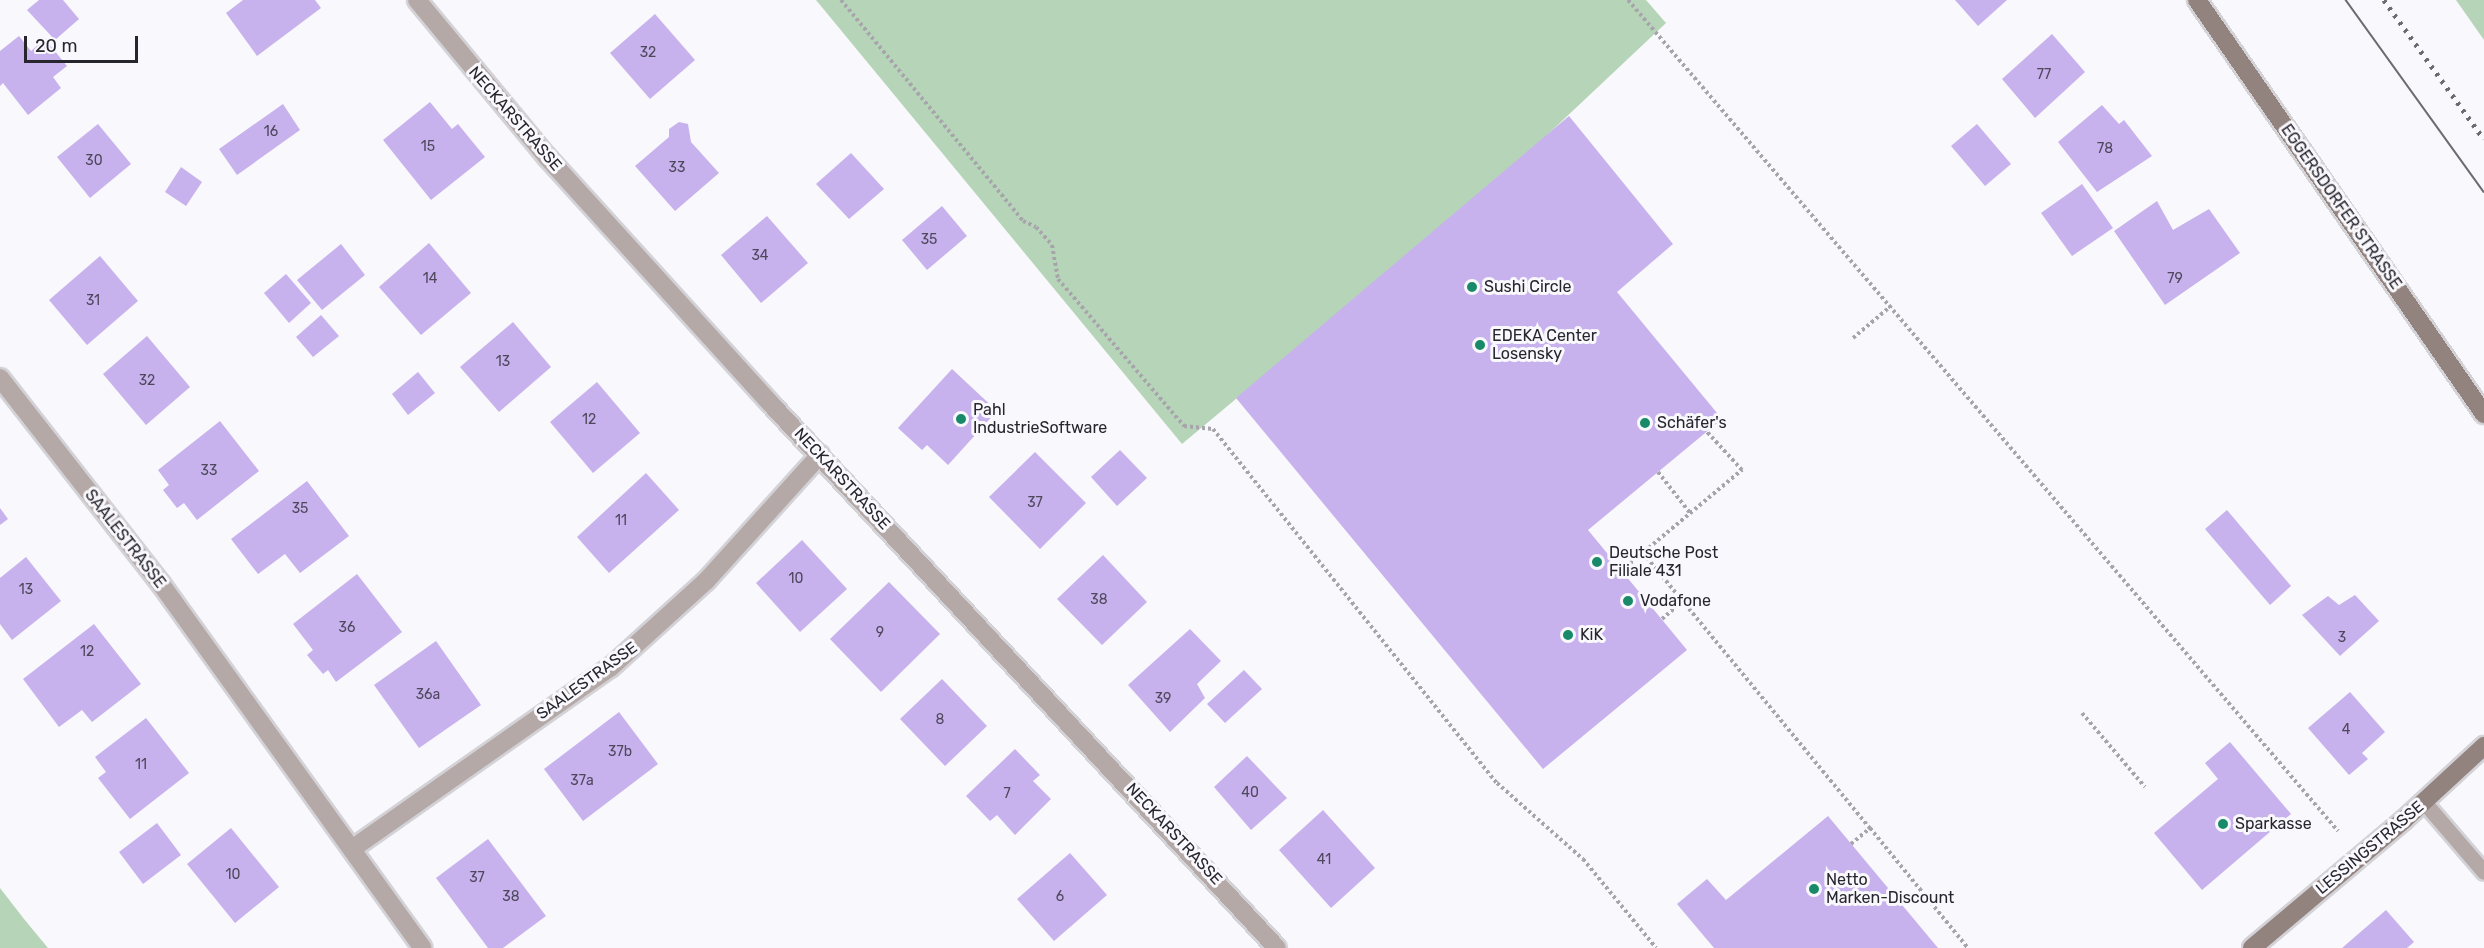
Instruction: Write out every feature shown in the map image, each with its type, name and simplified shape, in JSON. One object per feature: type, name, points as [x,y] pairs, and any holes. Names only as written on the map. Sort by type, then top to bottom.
[{"type":"street","name":"NECKARSTRASSE","points":[[417,0],[547,157],[1277,948]]},
{"type":"street","name":"EGGERSDORFER STRASSE","points":[[2198,0],[2484,414]]},
{"type":"street","name":"SAALESTRASSE","points":[[0,378],[161,584],[423,948]]},
{"type":"street","name":"SAALESTRASSE","points":[[352,849],[610,668],[706,581],[820,455]]},
{"type":"street","name":"LESSINGSTRASSE","points":[[2252,948],[2424,802],[2484,746]]},
{"type":"lane","points":[[2424,802],[2484,872]]},
{"type":"path","points":[[841,0],[1023,221],[1036,227],[1052,244],[1058,279],[1184,426],[1213,429],[1497,783],[1583,860],[1656,948]]},
{"type":"path","points":[[1628,0],[2338,831]]},
{"type":"path","points":[[1853,338],[1891,306]]},
{"type":"path","points":[[1622,571],[1742,470],[1707,432]]},
{"type":"path","points":[[1658,472],[1690,513]]},
{"type":"path","points":[[1643,553],[1968,948]]},
{"type":"path","points":[[1662,619],[1683,601]]},
{"type":"path","points":[[2082,712],[2145,787]]},
{"type":"path","points":[[1851,844],[1870,828]]},
{"type":"green space","points":[[816,0],[1646,0],[1666,23],[1513,167],[1182,444]]},
{"type":"green space","points":[[2456,0],[2484,0],[2484,40]]},
{"type":"green space","points":[[0,888],[24,919],[48,948],[0,948]]},
{"type":"building","points":[[39,0],[63,0],[79,19],[55,40],[27,10]]},
{"type":"building","points":[[243,0],[315,0],[321,8],[257,56],[226,13]]},
{"type":"building","points":[[1955,0],[2007,0],[1978,26]]},
{"type":"building","points":[[655,14],[695,60],[650,99],[610,53]]},
{"type":"building","points":[[2052,34],[2085,72],[2035,118],[2002,79]]},
{"type":"building","points":[[19,36],[31,51],[45,39],[67,66],[53,77],[61,88],[28,115],[3,83],[0,86],[0,51]]},
{"type":"building","points":[[430,102],[452,129],[458,124],[485,157],[431,200],[383,140]]},
{"type":"building","points":[[283,104],[300,130],[237,175],[219,149]]},
{"type":"building","points":[[2102,105],[2119,124],[2124,120],[2152,156],[2097,192],[2058,142]]},
{"type":"building","name":"EDEKA Center Losensky","points":[[1569,116],[1673,244],[1617,292],[1722,419],[1588,530],[1687,650],[1543,769],[1236,398]]},
{"type":"building","points":[[679,122],[688,124],[691,142],[719,173],[675,211],[635,166],[669,137],[669,129]]},
{"type":"building","points":[[98,124],[131,164],[90,198],[57,157]]},
{"type":"building","points":[[1977,124],[2011,164],[1985,186],[1951,146]]},
{"type":"building","points":[[851,153],[884,189],[849,219],[816,184]]},
{"type":"building","points":[[181,167],[202,182],[186,206],[165,192]]},
{"type":"building","points":[[2082,184],[2113,228],[2072,256],[2041,213]]},
{"type":"building","points":[[2157,201],[2173,230],[2209,209],[2240,253],[2165,305],[2114,231]]},
{"type":"building","points":[[942,206],[967,236],[927,270],[902,240]]},
{"type":"building","points":[[767,216],[808,263],[761,303],[721,255]]},
{"type":"building","points":[[429,243],[471,293],[421,335],[379,287]]},
{"type":"building","points":[[341,244],[365,275],[322,310],[297,280]]},
{"type":"building","points":[[100,256],[138,301],[87,345],[49,300]]},
{"type":"building","points":[[286,274],[311,303],[289,323],[264,293]]},
{"type":"building","points":[[321,315],[339,336],[313,357],[296,337]]},
{"type":"building","points":[[513,322],[551,367],[499,412],[460,367]]},
{"type":"building","points":[[147,336],[190,387],[146,425],[103,374]]},
{"type":"building","points":[[952,369],[997,411],[948,465],[927,445],[922,450],[898,428]]},
{"type":"building","points":[[418,372],[435,393],[408,415],[392,394]]},
{"type":"building","points":[[597,382],[640,433],[593,473],[550,422]]},
{"type":"building","points":[[220,421],[259,471],[197,520],[184,503],[177,508],[163,490],[169,485],[158,470]]},
{"type":"building","points":[[1120,450],[1147,478],[1117,506],[1091,477]]},
{"type":"building","points":[[1035,452],[1086,503],[1040,549],[989,497]]},
{"type":"building","points":[[646,473],[679,510],[609,573],[577,537]]},
{"type":"building","points":[[307,481],[349,536],[300,573],[285,554],[258,574],[231,539]]},
{"type":"building","points":[[0,508],[8,519],[0,525]]},
{"type":"building","points":[[2227,510],[2291,586],[2270,605],[2205,529]]},
{"type":"building","points":[[802,540],[847,589],[800,632],[756,583]]},
{"type":"building","points":[[1103,555],[1147,602],[1102,645],[1057,599]]},
{"type":"building","points":[[26,557],[61,601],[12,640],[0,624],[0,578]]},
{"type":"building","points":[[357,574],[402,632],[336,682],[328,670],[323,674],[307,655],[313,650],[293,624]]},
{"type":"building","points":[[889,582],[940,634],[881,692],[830,639]]},
{"type":"building","points":[[2355,595],[2379,621],[2340,656],[2302,615],[2328,596],[2339,605]]},
{"type":"building","points":[[94,624],[141,684],[92,722],[82,710],[59,727],[23,679]]},
{"type":"building","points":[[1190,629],[1221,661],[1197,684],[1205,698],[1170,732],[1128,685]]},
{"type":"building","points":[[436,641],[481,705],[419,748],[374,685]]},
{"type":"building","points":[[1244,670],[1262,689],[1225,723],[1207,704]]},
{"type":"building","points":[[942,679],[987,726],[945,766],[900,719]]},
{"type":"building","points":[[2350,692],[2385,732],[2362,753],[2368,759],[2349,775],[2308,728]]},
{"type":"building","points":[[619,712],[658,764],[583,821],[544,769]]},
{"type":"building","points":[[146,718],[189,773],[130,819],[98,778],[106,772],[95,757]]},
{"type":"building","name":"Sparkasse","points":[[2230,742],[2291,814],[2202,890],[2154,833],[2218,779],[2205,763]]},
{"type":"building","points":[[1015,749],[1040,775],[1033,781],[1051,799],[1015,835],[997,815],[990,821],[966,796]]},
{"type":"building","points":[[1247,756],[1287,798],[1251,830],[1214,787]]},
{"type":"building","points":[[1323,810],[1375,868],[1331,908],[1279,850]]},
{"type":"building","name":"Netto Marken-Discount","points":[[1828,816],[1938,948],[1714,948],[1677,904],[1707,879],[1726,900]]},
{"type":"building","points":[[157,823],[181,855],[143,884],[119,852]]},
{"type":"building","points":[[231,828],[279,887],[235,923],[187,864]]},
{"type":"building","points":[[488,839],[546,916],[503,948],[488,948],[436,878]]},
{"type":"building","points":[[1070,853],[1107,895],[1054,941],[1017,899]]},
{"type":"building","points":[[2386,910],[2414,942],[2407,948],[2342,948]]},
{"type":"tram line","points":[[2346,0],[2484,192]]},
{"type":"railway","points":[[2384,0],[2484,139]]},
{"type":"place","name":"Sushi Circle","points":[[1472,287]]},
{"type":"place","name":"EDEKA Center Losensky","points":[[1480,345]]},
{"type":"place","name":"Pahl IndustrieSoftware","points":[[961,419]]},
{"type":"place","name":"Schäfer's","points":[[1645,423]]},
{"type":"place","name":"Deutsche Post Filiale 431","points":[[1597,562]]},
{"type":"place","name":"Vodafone","points":[[1628,601]]},
{"type":"place","name":"KiK","points":[[1568,635]]},
{"type":"place","name":"Sparkasse","points":[[2223,824]]},
{"type":"place","name":"Netto Marken-Discount","points":[[1814,889]]}]
